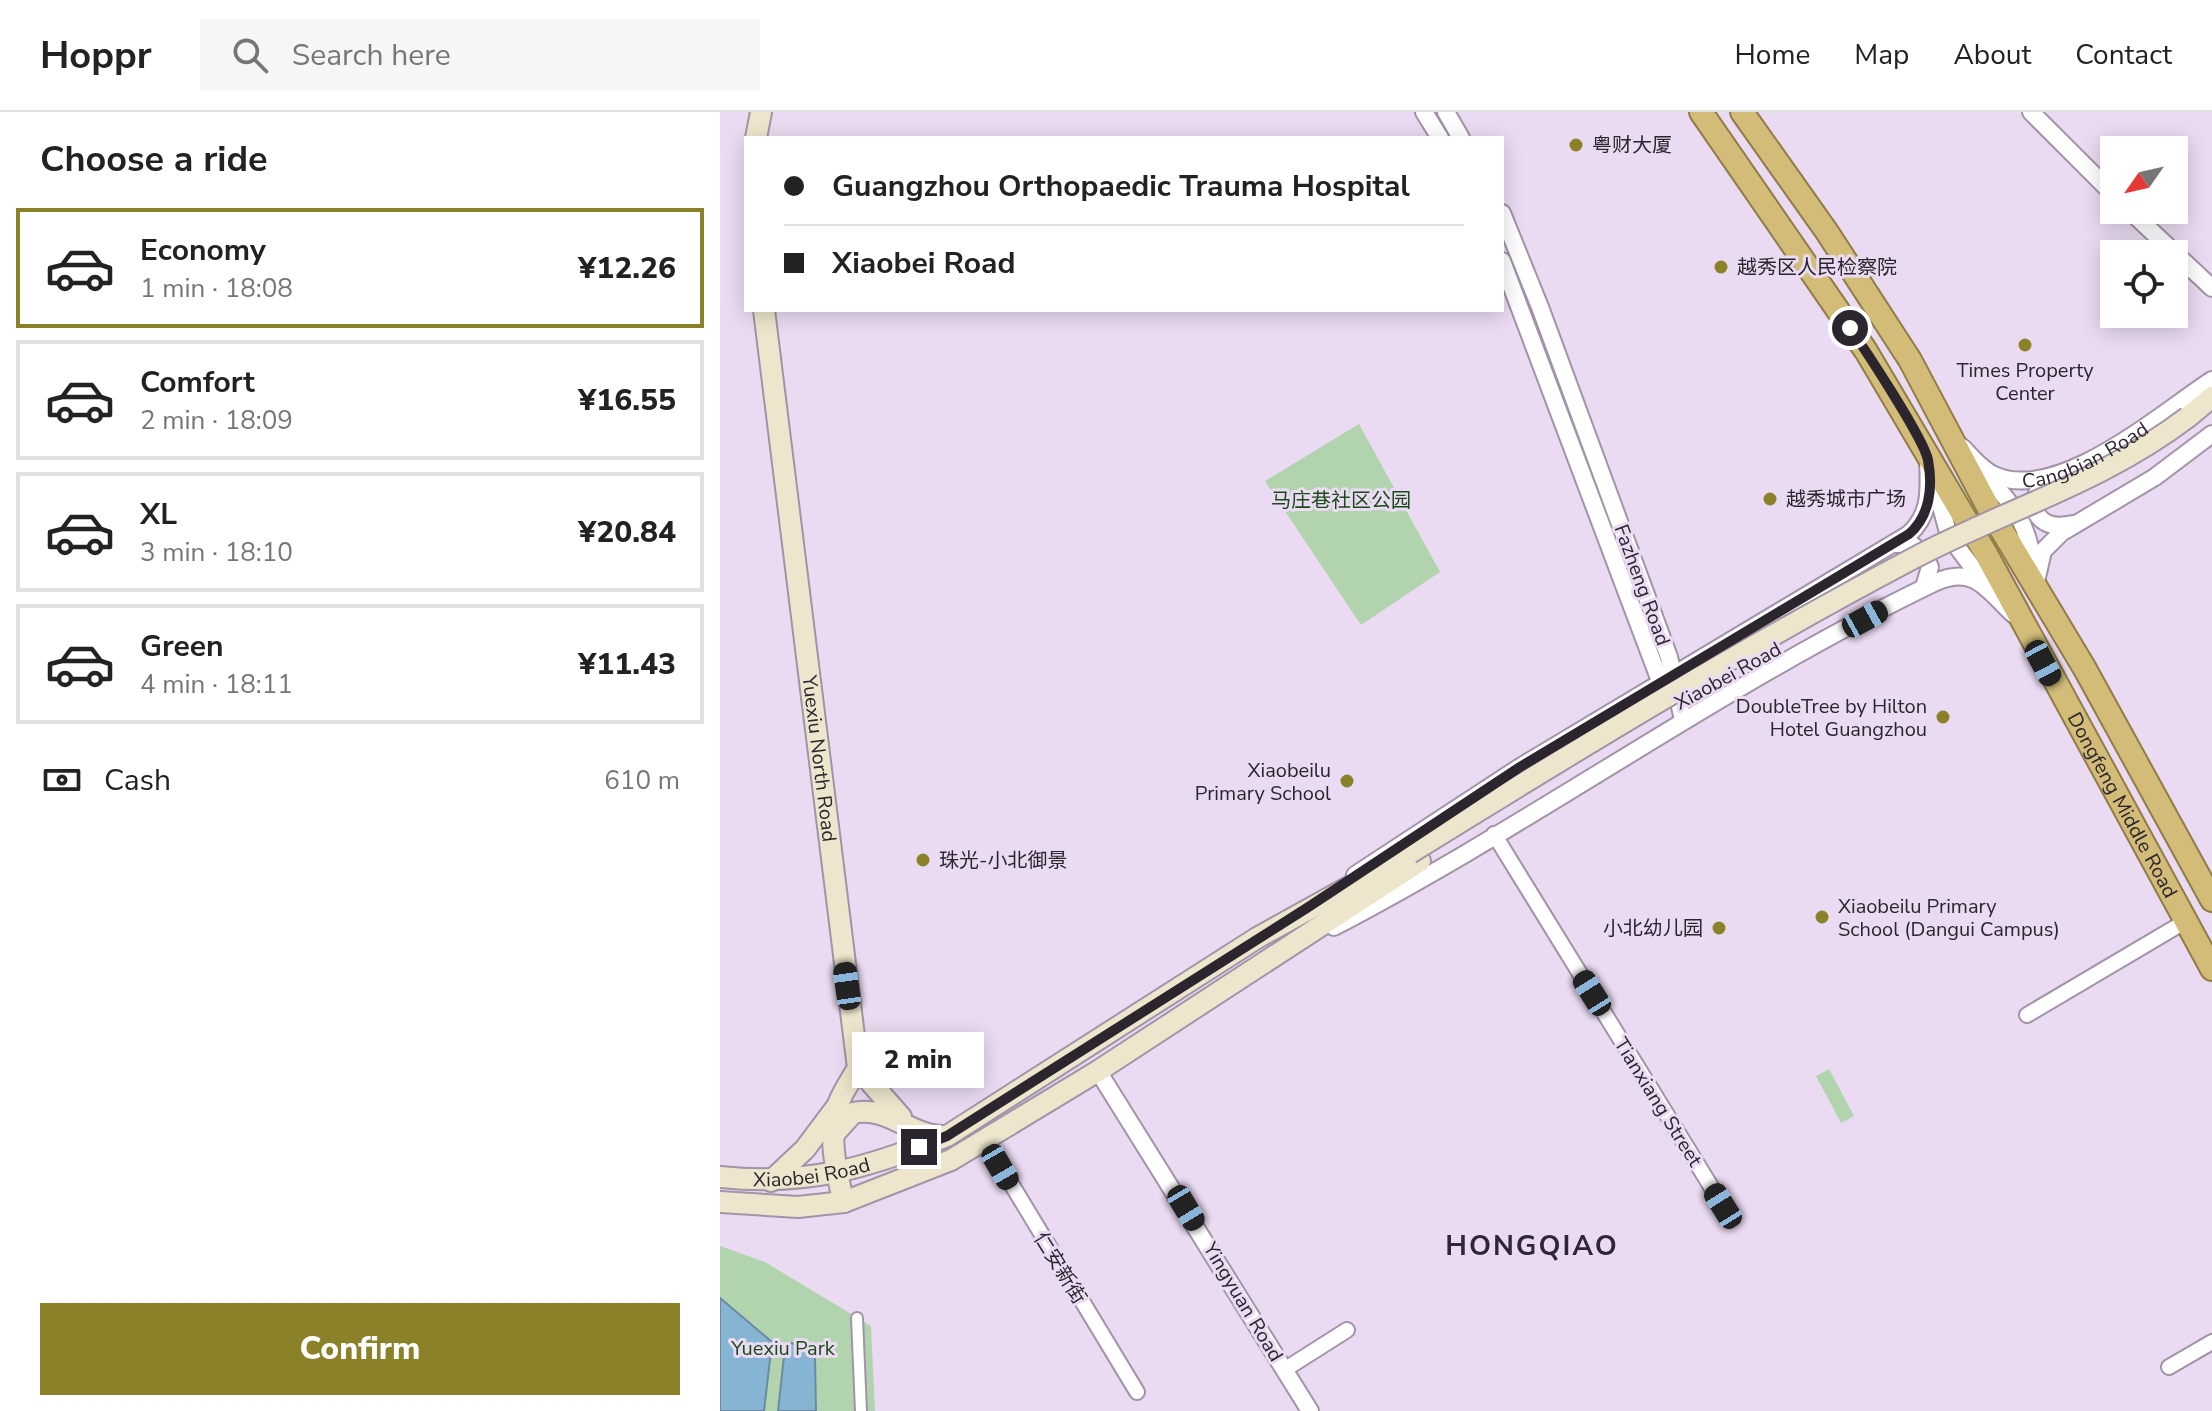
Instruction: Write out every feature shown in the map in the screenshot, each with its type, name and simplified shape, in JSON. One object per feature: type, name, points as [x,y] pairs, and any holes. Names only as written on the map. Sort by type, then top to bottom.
[{"type":"highway","name":"Dongfeng Middle Road","points":[[1701,112],[1857,338],[2021,622],[2212,969]]},
{"type":"highway","name":"Dongfeng Middle Road","points":[[1742,112],[1871,298],[1956,441],[1988,507],[2212,900]]},
{"type":"main road","points":[[756,136],[761,112]]},
{"type":"main road","name":"Yuexiu North Road","points":[[764,312],[858,1068]]},
{"type":"main road","points":[[2202,422],[2212,397]]},
{"type":"main road","name":"Xiaobei Road","points":[[720,1202],[798,1207],[844,1202],[928,1171],[986,1142],[1275,957],[1415,857],[1706,687],[1949,554],[2097,490],[2151,459],[2202,422]]},
{"type":"main road","name":"Xiaobei Road","points":[[720,1177],[771,1181],[837,1174],[892,1158],[947,1136],[1310,906],[1415,857]]},
{"type":"main road","points":[[771,1181],[805,1149],[837,1105],[858,1068],[878,1094],[916,1130]]},
{"type":"main road","points":[[837,1105],[834,1134],[837,1174],[844,1202]]},
{"type":"main road","points":[[834,1134],[847,1118],[861,1111],[884,1114],[925,1135],[947,1136]]},
{"type":"street","points":[[1424,112],[1439,136]]},
{"type":"street","points":[[1446,112],[1460,136]]},
{"type":"street","points":[[2031,112],[2100,181]]},
{"type":"street","name":"Fazheng Road","points":[[1504,218],[1540,307],[1674,673],[1683,720]]},
{"type":"street","points":[[2144,224],[2212,288]]},
{"type":"street","name":"Fazheng Road","points":[[1504,266],[1659,682],[1683,720]]},
{"type":"street","name":"Cangbian Road","points":[[1956,441],[1993,475],[2022,482],[2053,478],[2133,435],[2212,380]]},
{"type":"street","points":[[2035,586],[2043,551],[2074,524],[2155,477],[2202,422]]},
{"type":"street","name":"Xiaobei Road","points":[[1310,906],[1414,834],[1599,719],[1896,544],[1916,528],[1926,510],[1929,500],[1928,458]]},
{"type":"street","points":[[2053,478],[2034,497],[2036,513],[2054,526],[2074,524]]},
{"type":"street","points":[[1896,544],[1911,544],[1924,554],[1930,567],[1924,587]]},
{"type":"street","name":"Xiaobei Road","points":[[1275,957],[1386,899],[1683,720],[1924,587],[1952,575],[1970,576],[2021,622]]},
{"type":"street","points":[[1599,719],[1614,722],[1625,733],[1627,742],[1618,759]]},
{"type":"street","name":"Tianxiang Street","points":[[1494,834],[1723,1206]]},
{"type":"street","points":[[2027,1015],[2186,921]]},
{"type":"street","name":"Yingyuan Road","points":[[1098,1071],[1310,1411]]},
{"type":"street","name":"仁安新街","points":[[986,1142],[1137,1392]]},
{"type":"street","points":[[857,1318],[861,1411]]},
{"type":"street","points":[[1284,1370],[1347,1330]]},
{"type":"street","points":[[2169,1367],[2212,1342]]},
{"type":"green space","name":"马庄巷社区公园","points":[[1359,424],[1440,572],[1361,625],[1265,481]]},
{"type":"green space","points":[[1829,1069],[1854,1116],[1841,1123],[1816,1076]]},
{"type":"green space","name":"Yuexiu Park","points":[[720,1246],[765,1262],[871,1326],[875,1411],[720,1411]]},
{"type":"water","points":[[720,1298],[772,1342],[764,1411],[720,1411]]},
{"type":"water","points":[[792,1343],[815,1357],[816,1411],[778,1411],[785,1347]]},
{"type":"place","name":"粤财大厦","points":[[1576,145]]},
{"type":"place","name":"越秀区人民检察院","points":[[1721,267]]},
{"type":"place","name":"Times Property Center","points":[[2025,345]]},
{"type":"place","name":"越秀城市广场","points":[[1770,499]]},
{"type":"place","name":"DoubleTree by Hilton Hotel Guangzhou","points":[[1943,717]]},
{"type":"place","name":"Xiaobeilu Primary School","points":[[1347,781]]},
{"type":"place","name":"珠光-小北御景","points":[[923,860]]},
{"type":"place","name":"Xiaobeilu Primary School (Dangui Campus)","points":[[1822,917]]},
{"type":"place","name":"小北幼儿园","points":[[1719,928]]},
{"type":"district","name":"HONGQIAO","points":[[1532,1246]]},
{"type":"route","points":[[919,1147],[947,1136],[1310,906],[1520,767],[1896,544],[1916,528],[1929,500],[1928,458],[1850,328]]}]
